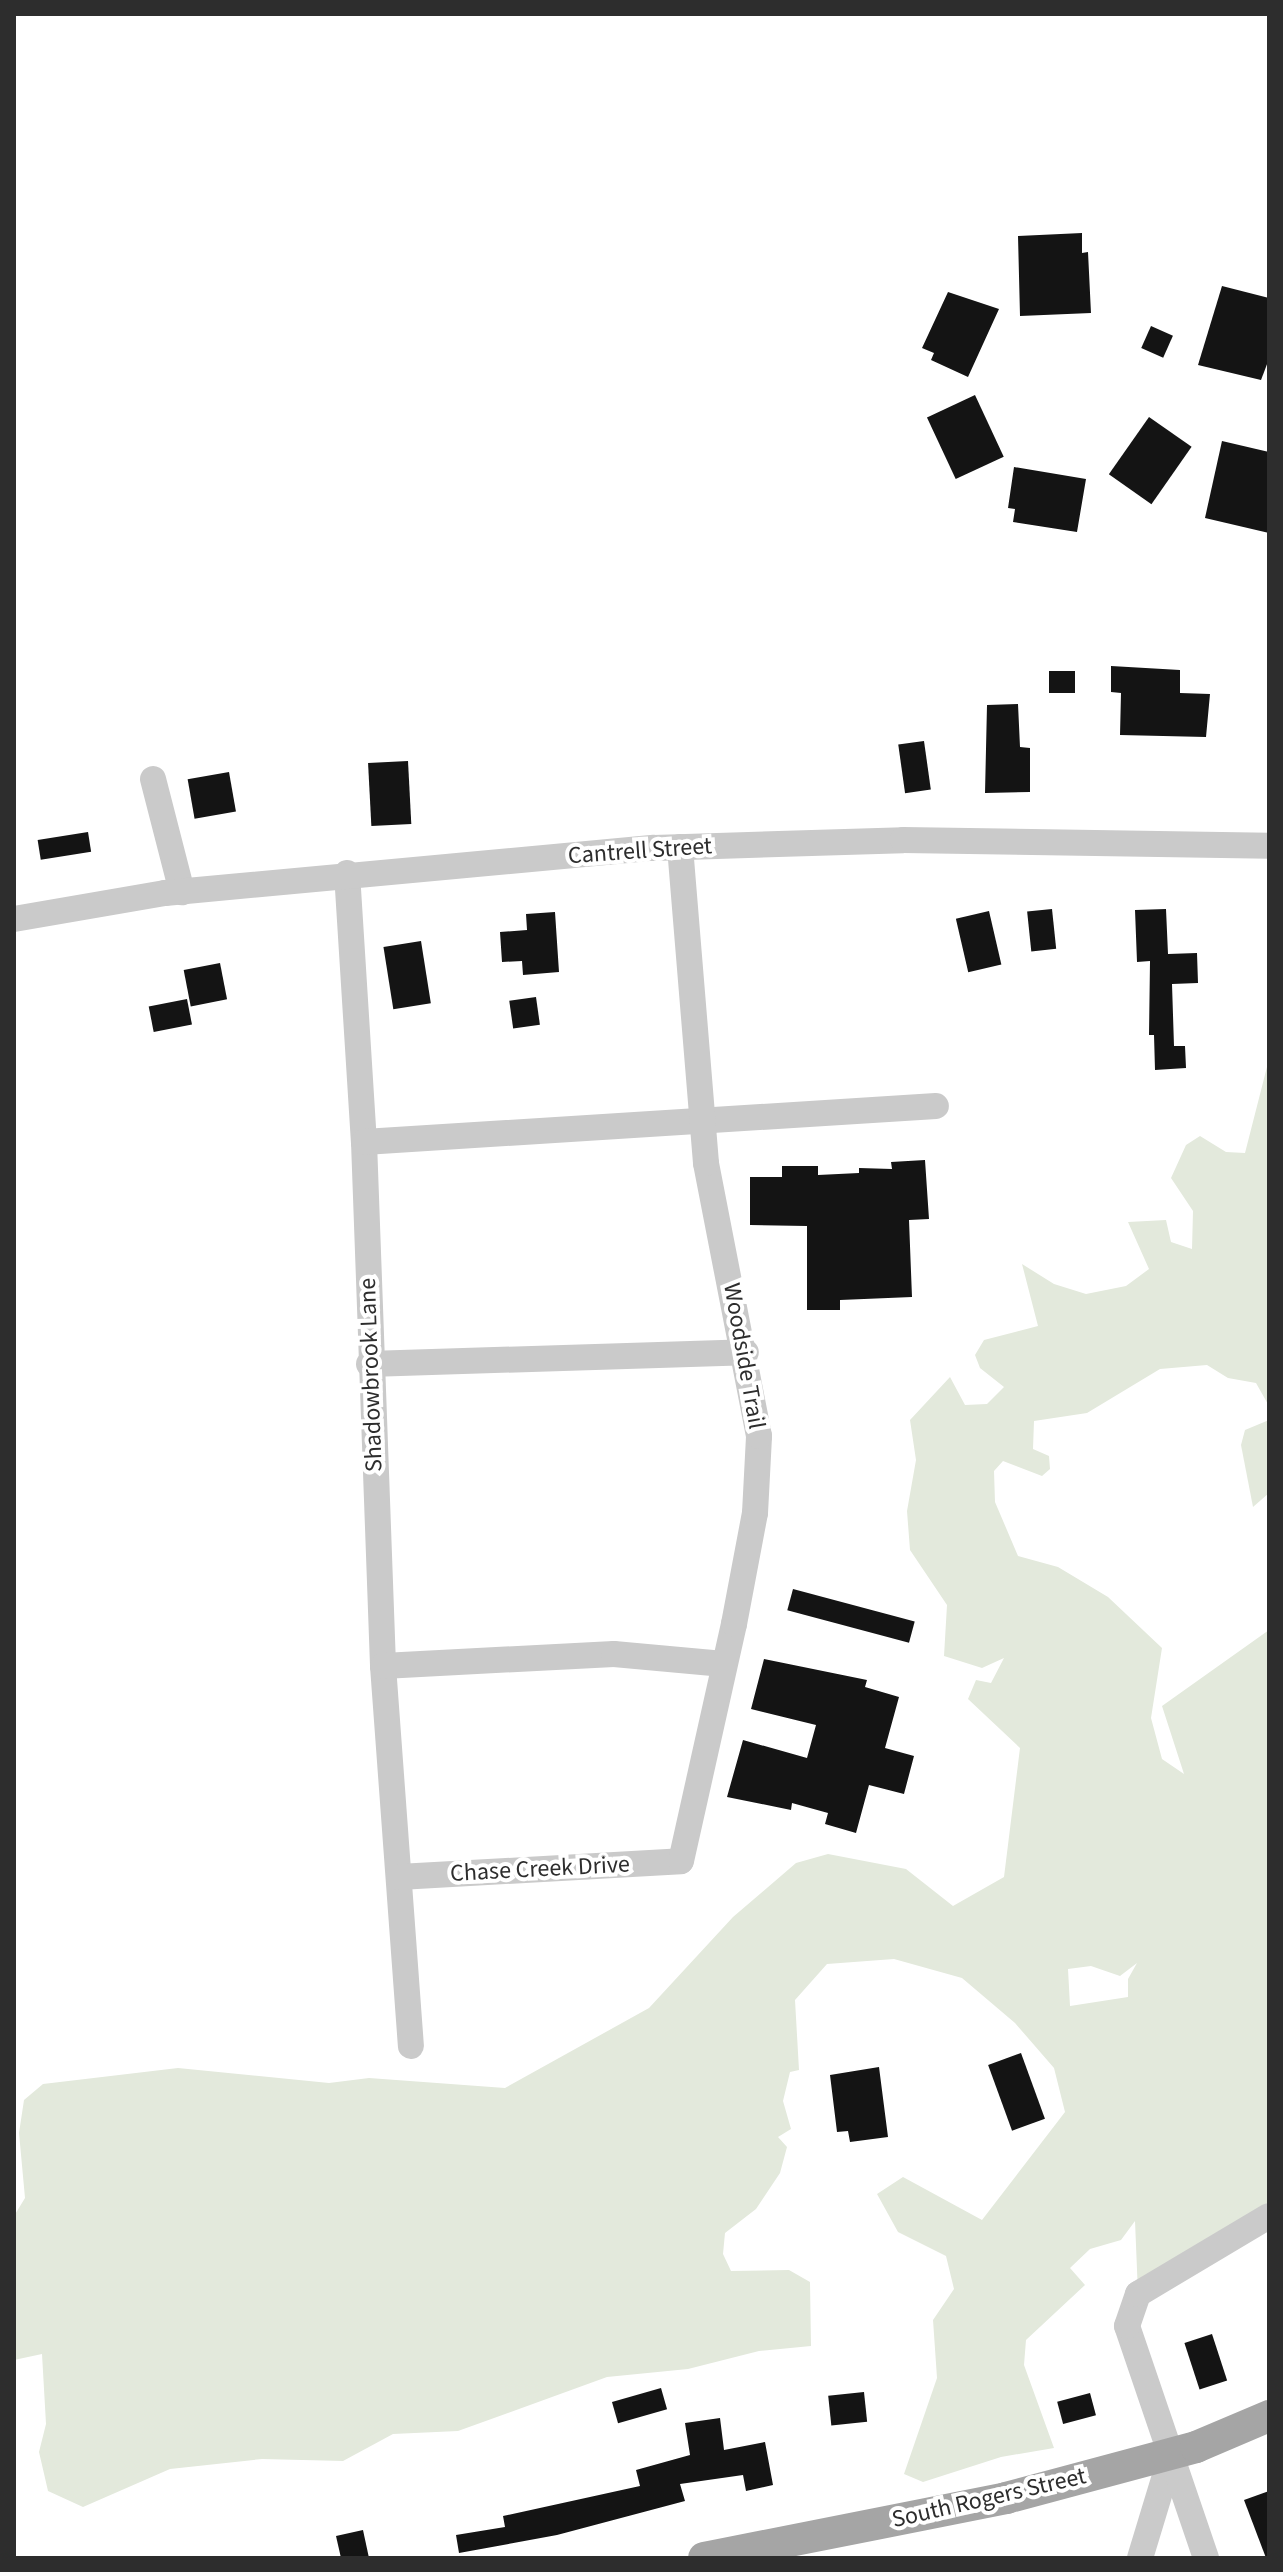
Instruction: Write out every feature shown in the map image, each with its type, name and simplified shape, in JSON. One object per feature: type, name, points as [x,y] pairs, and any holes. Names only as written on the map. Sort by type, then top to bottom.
[{"type":"main road","name":"South Rogers Street","points":[[704,2558],[1006,2498],[1172,2453],[1269,2416]]},
{"type":"street","points":[[153,779],[182,892]]},
{"type":"street","name":"Cantrell Street","points":[[14,919],[182,892],[347,873],[680,847],[903,840],[1269,846]]},
{"type":"street","name":"Woodside Trail","points":[[680,847],[702,1124],[759,1436],[755,1513],[681,1861]]},
{"type":"street","name":"Shadowbrook Lane","points":[[347,873],[364,1142],[369,1364],[383,1666],[411,2046]]},
{"type":"street","points":[[364,1142],[702,1124],[936,1106]]},
{"type":"street","points":[[369,1364],[746,1352]]},
{"type":"street","points":[[383,1666],[614,1654],[724,1664]]},
{"type":"street","name":"Chase Creek Drive","points":[[399,1877],[681,1861]]},
{"type":"street","points":[[1206,2558],[1127,2326],[1131,2305],[1138,2294],[1269,2216]]},
{"type":"street","points":[[1140,2558],[1172,2453]]},
{"type":"shaded area","points":[[1269,1059],[1269,1406],[1256,1383],[1228,1378],[1207,1365],[1160,1369],[1087,1413],[1034,1421],[1033,1449],[1049,1456],[1050,1469],[1042,1476],[1003,1461],[994,1471],[995,1502],[1018,1556],[1058,1567],[1108,1597],[1162,1648],[1151,1718],[1162,1759],[1184,1774],[1162,1706],[1269,1630],[1269,2216],[1138,2294],[1135,2221],[1121,2240],[1090,2249],[1070,2268],[1085,2285],[1026,2340],[1024,2365],[1054,2448],[1001,2457],[923,2482],[904,2474],[937,2378],[933,2320],[954,2289],[946,2256],[898,2232],[877,2194],[903,2177],[982,2220],[1065,2112],[1054,2068],[1015,2023],[962,1978],[894,1959],[827,1964],[795,2000],[799,2070],[790,2072],[783,2101],[791,2129],[778,2137],[787,2147],[780,2173],[756,2209],[725,2233],[723,2254],[731,2271],[789,2270],[810,2282],[811,2346],[759,2351],[688,2369],[607,2377],[458,2431],[393,2434],[343,2461],[262,2459],[170,2469],[83,2507],[48,2491],[39,2452],[46,2424],[42,2354],[14,2360],[14,2216],[25,2198],[19,2133],[24,2100],[43,2084],[178,2068],[329,2083],[369,2078],[505,2088],[649,2008],[733,1917],[796,1863],[828,1854],[906,1869],[953,1906],[1004,1877],[1020,1748],[968,1699],[976,1680],[991,1683],[1004,1658],[982,1668],[944,1656],[947,1605],[910,1550],[907,1511],[916,1460],[910,1420],[950,1377],[965,1405],[987,1404],[1004,1387],[980,1368],[975,1355],[984,1340],[1038,1326],[1022,1264],[1054,1284],[1086,1294],[1126,1286],[1149,1269],[1128,1222],[1166,1220],[1171,1242],[1192,1249],[1193,1211],[1171,1178],[1186,1145],[1200,1136],[1226,1152],[1245,1153]],"holes":[[[1137,1963],[1128,1979],[1128,1997],[1070,2006],[1068,1969],[1091,1966],[1120,1976]]]},
{"type":"shaded area","points":[[1269,1420],[1269,1493],[1253,1507],[1241,1445],[1245,1430]]},
{"type":"building","points":[[1082,233],[1082,253],[1088,252],[1091,313],[1020,316],[1018,236]]},
{"type":"building","points":[[1222,286],[1269,298],[1269,359],[1261,380],[1198,365]]},
{"type":"building","points":[[948,292],[999,309],[968,377],[931,360],[934,353],[922,348]]},
{"type":"building","points":[[1151,326],[1173,336],[1163,358],[1141,348]]},
{"type":"building","points":[[975,395],[1004,457],[956,479],[927,417]]},
{"type":"building","points":[[1149,417],[1192,447],[1151,504],[1109,474]]},
{"type":"building","points":[[1222,441],[1269,452],[1269,533],[1205,518]]},
{"type":"building","points":[[1014,467],[1086,479],[1077,532],[1013,522],[1015,509],[1008,508]]},
{"type":"building","points":[[1111,666],[1180,670],[1180,693],[1210,694],[1206,737],[1120,735],[1121,693],[1111,692]]},
{"type":"building","points":[[1049,671],[1075,671],[1075,693],[1049,693]]},
{"type":"building","points":[[1018,704],[1020,747],[1030,748],[1030,792],[985,793],[987,705]]},
{"type":"building","points":[[924,741],[931,790],[905,793],[898,745]]},
{"type":"building","points":[[408,761],[411,824],[371,826],[368,763]]},
{"type":"building","points":[[229,772],[236,811],[195,819],[188,779]]},
{"type":"building","points":[[88,832],[91,852],[41,860],[38,840]]},
{"type":"building","points":[[1052,909],[1056,949],[1031,951],[1027,912]]},
{"type":"building","points":[[1166,909],[1168,954],[1197,953],[1198,983],[1172,984],[1174,1046],[1185,1046],[1186,1068],[1155,1070],[1154,1035],[1149,1035],[1150,961],[1137,962],[1135,910]]},
{"type":"building","points":[[989,911],[1001,965],[968,972],[956,919]]},
{"type":"building","points":[[555,912],[559,972],[523,975],[522,961],[502,962],[500,932],[527,930],[526,914]]},
{"type":"building","points":[[421,941],[431,1003],[393,1009],[383,947]]},
{"type":"building","points":[[220,963],[227,999],[191,1006],[184,970]]},
{"type":"building","points":[[536,997],[540,1025],[513,1028],[509,1001]]},
{"type":"building","points":[[187,999],[192,1025],[154,1032],[149,1006]]},
{"type":"building","points":[[925,1160],[929,1219],[909,1220],[912,1297],[840,1300],[840,1310],[807,1310],[807,1226],[750,1225],[750,1177],[782,1177],[782,1166],[818,1166],[818,1175],[859,1173],[859,1168],[892,1169],[891,1162]]},
{"type":"building","points":[[793,1589],[915,1622],[909,1643],[787,1610]]},
{"type":"building","points":[[764,1659],[867,1680],[865,1687],[899,1697],[885,1748],[914,1756],[904,1794],[869,1785],[856,1833],[825,1824],[828,1813],[792,1803],[791,1810],[727,1797],[743,1740],[807,1758],[816,1725],[751,1709]]},
{"type":"building","points":[[1021,2053],[1045,2119],[1012,2131],[988,2065]]},
{"type":"building","points":[[879,2067],[888,2137],[850,2142],[848,2131],[837,2132],[830,2075]]},
{"type":"building","points":[[1212,2334],[1227,2381],[1200,2390],[1184,2343]]},
{"type":"building","points":[[661,2388],[667,2409],[618,2423],[612,2402]]},
{"type":"building","points":[[864,2392],[867,2422],[831,2426],[828,2396]]},
{"type":"building","points":[[1090,2393],[1096,2415],[1063,2424],[1057,2402]]},
{"type":"building","points":[[720,2418],[724,2450],[765,2442],[773,2485],[746,2491],[743,2475],[680,2484],[685,2501],[557,2535],[459,2553],[456,2535],[505,2527],[503,2516],[640,2486],[636,2470],[690,2455],[685,2423]]},
{"type":"building","points":[[1269,2491],[1269,2558],[1266,2558],[1244,2500]]},
{"type":"building","points":[[363,2530],[369,2558],[341,2558],[336,2536]]}]
